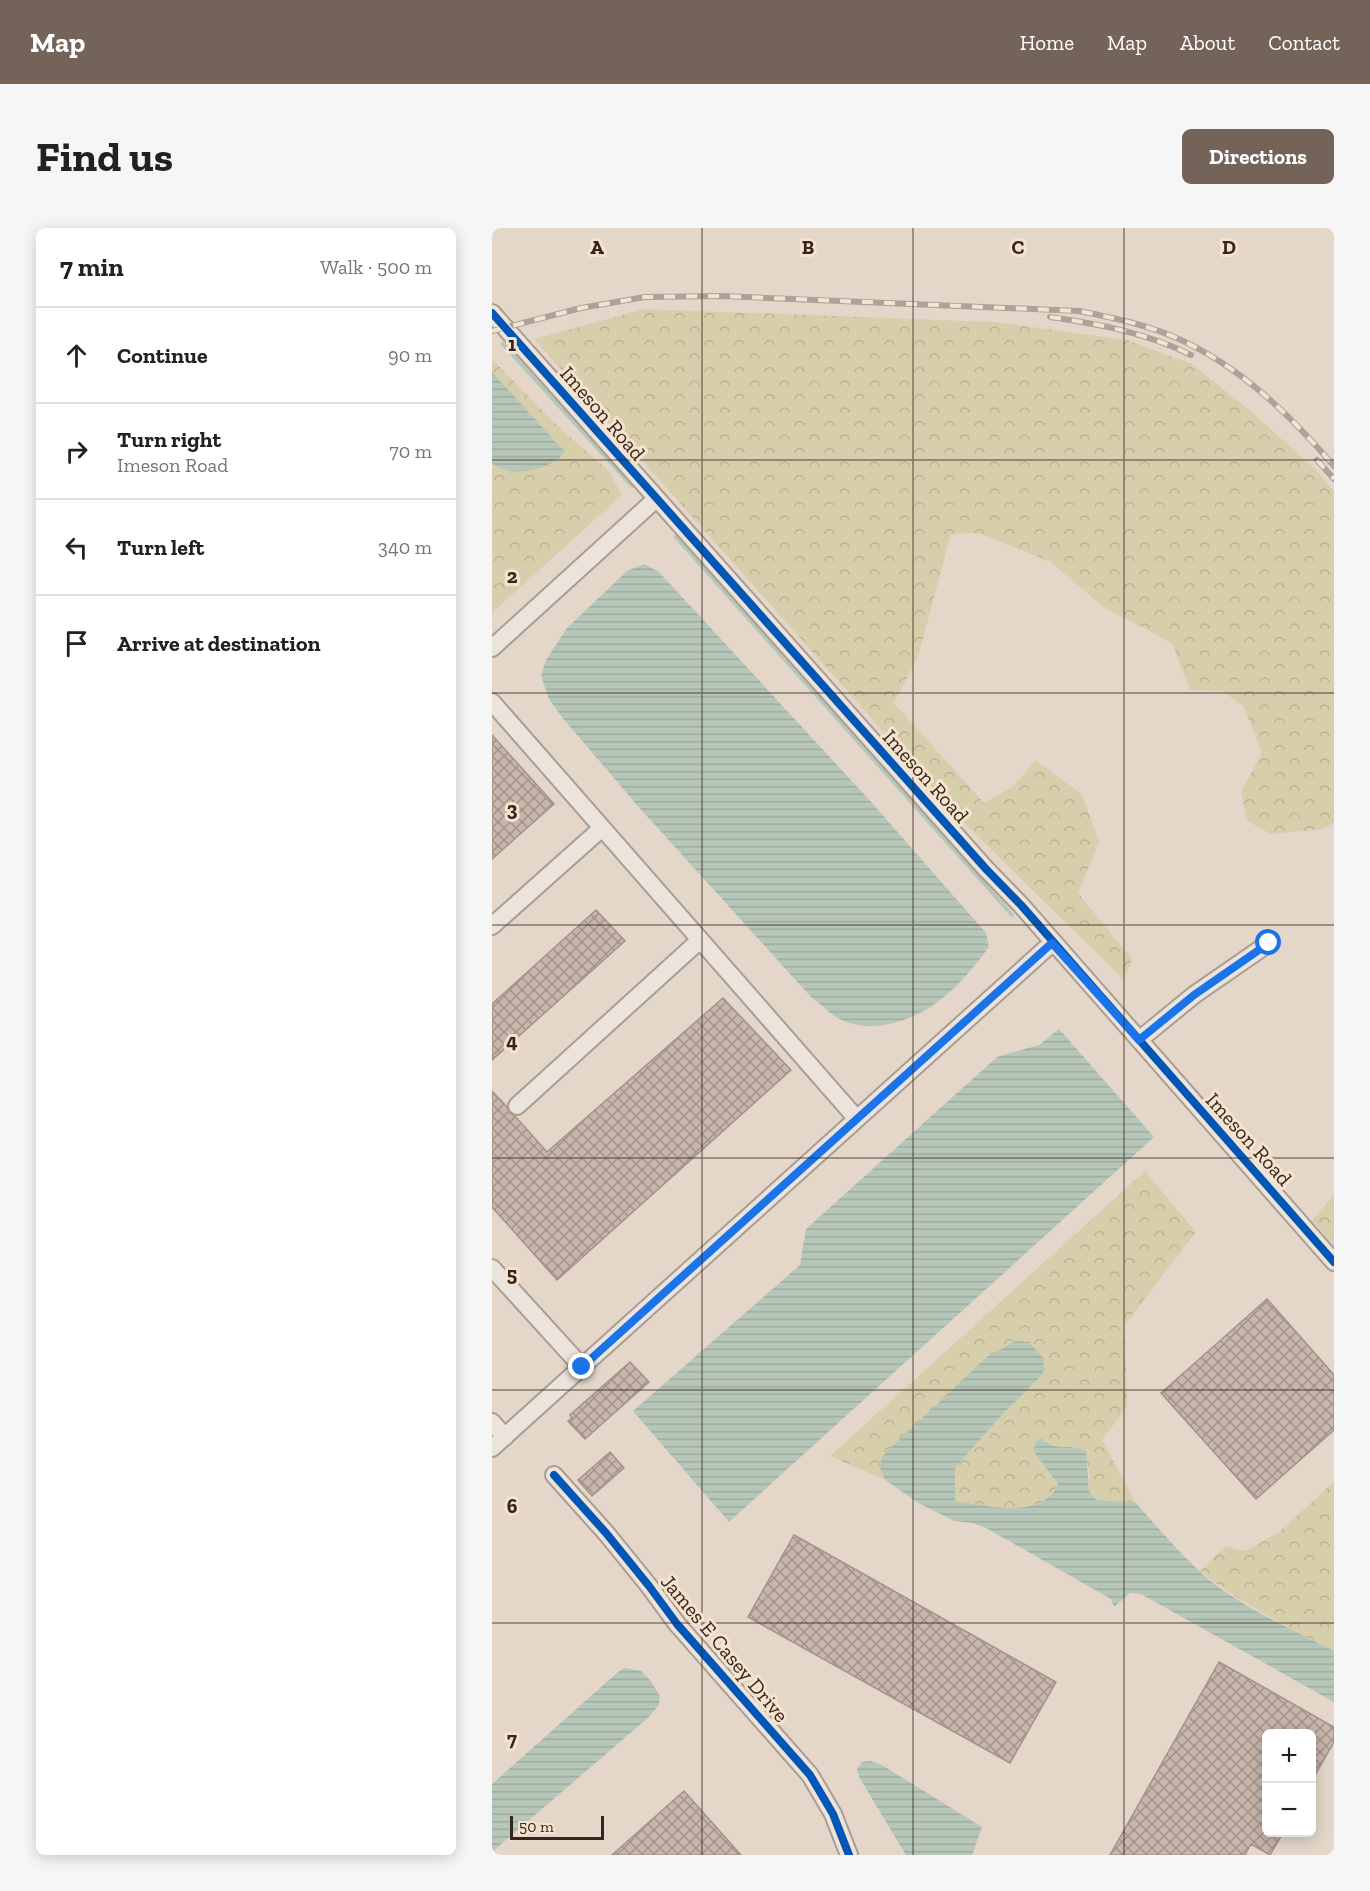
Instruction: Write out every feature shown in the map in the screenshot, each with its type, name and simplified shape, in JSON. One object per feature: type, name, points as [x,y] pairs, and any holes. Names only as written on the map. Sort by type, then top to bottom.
[{"type":"street","name":"Imeson Road","points":[[492,313],[986,869],[1021,905],[1334,1262]]},
{"type":"street","points":[[492,648],[656,499]]},
{"type":"street","points":[[492,702],[857,1119]]},
{"type":"street","points":[[492,926],[602,828]]},
{"type":"street","points":[[517,1106],[700,940]]},
{"type":"street","points":[[492,1422],[498,1442],[1052,943]]},
{"type":"street","points":[[1139,1040],[1194,995],[1269,943]]},
{"type":"street","points":[[492,1268],[582,1367]]},
{"type":"street","name":"James E Casey Drive","points":[[554,1475],[606,1533],[677,1624],[810,1775],[833,1814],[849,1855]]},
{"type":"green space","points":[[644,309],[995,322],[1127,340],[1192,364],[1254,414],[1316,470],[1334,491],[1334,823],[1322,829],[1271,834],[1247,821],[1241,792],[1262,752],[1244,707],[1222,691],[1190,690],[1172,643],[1103,607],[1051,562],[977,533],[951,534],[918,657],[894,703],[984,803],[1014,786],[1035,760],[1082,794],[1099,842],[1078,893],[1132,959],[1124,980],[969,828],[534,339]]},
{"type":"green space","points":[[492,359],[562,430],[608,470],[622,495],[492,613],[492,464],[508,471],[520,472],[550,465],[564,452],[492,372]]},
{"type":"green space","points":[[1145,1171],[1196,1232],[1125,1325],[1127,1407],[1102,1440],[1136,1503],[1096,1500],[1089,1491],[1089,1469],[1070,1452],[1059,1448],[1033,1451],[1058,1484],[1051,1495],[1041,1503],[1030,1507],[1004,1508],[955,1501],[955,1468],[999,1418],[1043,1374],[880,1468],[885,1480],[830,1456]]},
{"type":"green space","points":[[1334,1195],[1334,1245],[1312,1220]]},
{"type":"green space","points":[[1334,1482],[1334,1651],[1248,1604],[1200,1571],[1225,1546],[1245,1551],[1279,1532]]},
{"type":"shaded area","points":[[492,372],[564,451],[556,461],[540,468],[515,472],[492,464]]},
{"type":"shaded area","points":[[644,564],[659,572],[873,804],[986,933],[989,947],[969,973],[947,995],[934,1004],[906,1019],[879,1026],[849,1023],[831,1013],[811,997],[636,804],[549,699],[541,676],[546,660],[567,628],[627,571]]},
{"type":"shaded area","points":[[1059,1029],[1154,1137],[729,1522],[633,1411],[800,1265],[806,1229],[997,1057],[1039,1045]]},
{"type":"shaded area","points":[[1016,1341],[1029,1342],[1044,1359],[1043,1374],[999,1418],[955,1468],[955,1501],[1005,1508],[1030,1506],[1041,1502],[1051,1495],[1058,1484],[1033,1451],[1036,1442],[1041,1439],[1053,1446],[1086,1451],[1089,1491],[1096,1500],[1136,1503],[1199,1571],[1230,1595],[1334,1651],[1334,1702],[1141,1594],[1130,1593],[1114,1607],[1111,1599],[986,1528],[973,1523],[954,1521],[920,1504],[885,1480],[880,1468],[881,1459],[887,1451],[987,1357]]},
{"type":"shaded area","points":[[625,1668],[641,1671],[650,1680],[660,1696],[659,1705],[649,1717],[492,1852],[492,1784]]},
{"type":"shaded area","points":[[870,1761],[882,1765],[982,1827],[972,1855],[906,1855],[859,1777],[857,1769],[862,1762]]},
{"type":"building","points":[[492,735],[554,804],[492,859]]},
{"type":"building","points":[[596,910],[625,941],[492,1060],[492,1004]]},
{"type":"building","points":[[723,998],[791,1070],[557,1280],[492,1207],[492,1091],[547,1152]]},
{"type":"building","points":[[1267,1299],[1334,1375],[1334,1430],[1256,1499],[1161,1393]]},
{"type":"building","points":[[630,1362],[649,1382],[585,1439],[568,1421],[572,1418],[570,1415]]},
{"type":"building","points":[[610,1452],[624,1468],[592,1496],[578,1480]]},
{"type":"building","points":[[794,1535],[1056,1682],[1010,1763],[748,1617]]},
{"type":"building","points":[[1219,1662],[1334,1727],[1334,1742],[1316,1773],[1316,1729],[1262,1729],[1262,1837],[1281,1837],[1270,1855],[1251,1844],[1245,1855],[1110,1855]]},
{"type":"building","points":[[684,1791],[741,1855],[612,1855]]},
{"type":"waterway","points":[[503,344],[632,486]]},
{"type":"waterway","points":[[676,537],[1012,915]]},
{"type":"railway","points":[[492,331],[581,308],[645,297],[723,296],[1079,311],[1144,326],[1181,340],[1204,352],[1245,379],[1283,411],[1334,466]]},
{"type":"railway","points":[[1050,317],[1122,330],[1191,355]]},
{"type":"railway","points":[[1317,460],[1334,479]]},
{"type":"cycle path","points":[[492,313],[986,869],[1021,905],[1334,1262]]},
{"type":"cycle path","points":[[554,1475],[606,1533],[677,1624],[810,1775],[833,1814],[849,1855]]},
{"type":"route","points":[[582,1367],[1052,943],[1139,1040],[1194,995],[1269,943]]}]
